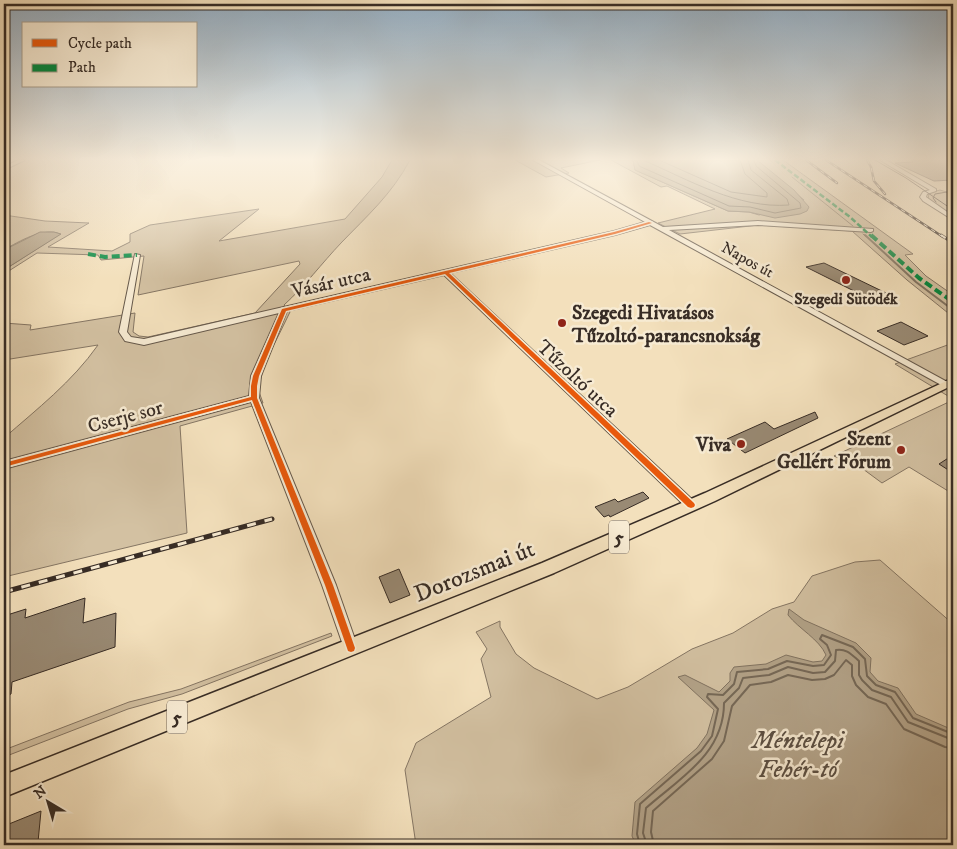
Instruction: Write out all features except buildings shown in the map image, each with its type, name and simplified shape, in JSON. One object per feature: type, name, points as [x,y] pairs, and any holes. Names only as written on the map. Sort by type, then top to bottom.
[{"type":"main road","name":"Dorozsmai út","points":[[4,786],[540,572],[691,505],[950,383]]},
{"type":"street","name":"Napos út","points":[[607,200],[894,356],[950,383]]},
{"type":"street","points":[[925,200],[953,218]]},
{"type":"street","points":[[661,229],[758,222],[869,230]]},
{"type":"street","name":"Vásár utca","points":[[351,648],[330,585],[254,398],[256,376],[284,310],[650,223]]},
{"type":"street","points":[[137,255],[123,332],[125,337],[131,340],[155,340],[284,310]]},
{"type":"street","name":"Tűzoltó utca","points":[[444,272],[691,505]]},
{"type":"street","name":"Cserje sor","points":[[4,466],[254,398]]},
{"type":"shaded area","points":[[362,200],[383,200],[284,305],[290,312],[265,363],[258,389],[263,403],[180,426],[187,533],[4,577],[4,438],[66,383],[98,345],[4,360],[4,323],[31,325],[30,330],[135,313],[133,332],[139,336],[148,337],[255,313],[300,264],[299,261],[138,295],[144,256],[101,260],[98,255],[37,253],[4,274],[4,270],[60,234],[47,232],[39,234],[24,239],[4,250],[4,215],[45,221],[89,223],[48,247],[112,251],[130,242],[130,234],[150,225],[259,209],[219,241],[345,219]]},
{"type":"shaded area","points":[[695,200],[702,200],[728,211],[749,212],[759,215],[804,200],[838,200],[913,254],[905,255],[926,276],[953,295],[953,317],[907,280],[852,231],[759,225],[680,234],[658,223],[715,209]]},
{"type":"shaded area","points":[[928,200],[953,200],[953,216]]},
{"type":"shaded area","points":[[953,343],[953,399],[895,364]]},
{"type":"shaded area","name":"Szent Gellért Fórum","points":[[953,400],[953,494],[909,467],[882,483],[863,469],[834,456]]},
{"type":"shaded area","points":[[880,560],[953,624],[953,845],[416,845],[405,770],[416,743],[491,697],[481,659],[487,649],[476,632],[500,621],[500,627],[516,654],[534,668],[597,699],[628,687],[692,649],[733,633],[772,609],[794,602],[812,576],[855,562]]},
{"type":"shaded area","points":[[331,633],[332,636],[182,694],[128,709],[4,757],[4,750],[129,702],[181,689]]},
{"type":"water","points":[[702,200],[802,200],[809,207],[807,211],[800,214],[775,218],[749,212],[728,211]]},
{"type":"water","points":[[40,232],[61,234],[4,270],[4,250]]},
{"type":"water","name":"Méntelepi Fehér-tó","points":[[789,609],[804,620],[856,643],[871,658],[870,672],[878,681],[898,688],[916,714],[953,730],[953,845],[636,845],[632,836],[635,802],[697,748],[707,734],[714,710],[678,677],[685,675],[719,692],[730,681],[730,673],[734,667],[766,664],[786,655],[813,662],[822,661],[826,655],[823,649],[788,615]]},
{"type":"waterway","points":[[820,200],[853,226]]},
{"type":"waterway","points":[[863,234],[866,237]]},
{"type":"waterway","points":[[865,235],[916,282],[953,310]]},
{"type":"tram line","points":[[938,200],[953,210]]},
{"type":"railway","points":[[886,200],[943,237]]},
{"type":"railway","points":[[941,235],[953,243]]},
{"type":"railway","points":[[4,592],[272,519]]},
{"type":"marked path","points":[[827,200],[850,217],[919,278],[953,302]]},
{"type":"marked path","points":[[88,254],[105,257],[137,255]]},
{"type":"cycle path","points":[[351,648],[329,585],[254,398],[256,376],[284,310],[615,233],[650,223]]},
{"type":"cycle path","points":[[445,272],[691,505]]},
{"type":"cycle path","points":[[4,465],[254,398]]},
{"type":"place","name":"Szegedi Sütödék","points":[[846,280]]},
{"type":"place","name":"Szegedi Hivatásos Tűzoltó-parancsnokság","points":[[562,323]]},
{"type":"place","name":"Viva","points":[[741,444]]},
{"type":"place","name":"Szent Gellért Fórum","points":[[901,450]]}]
